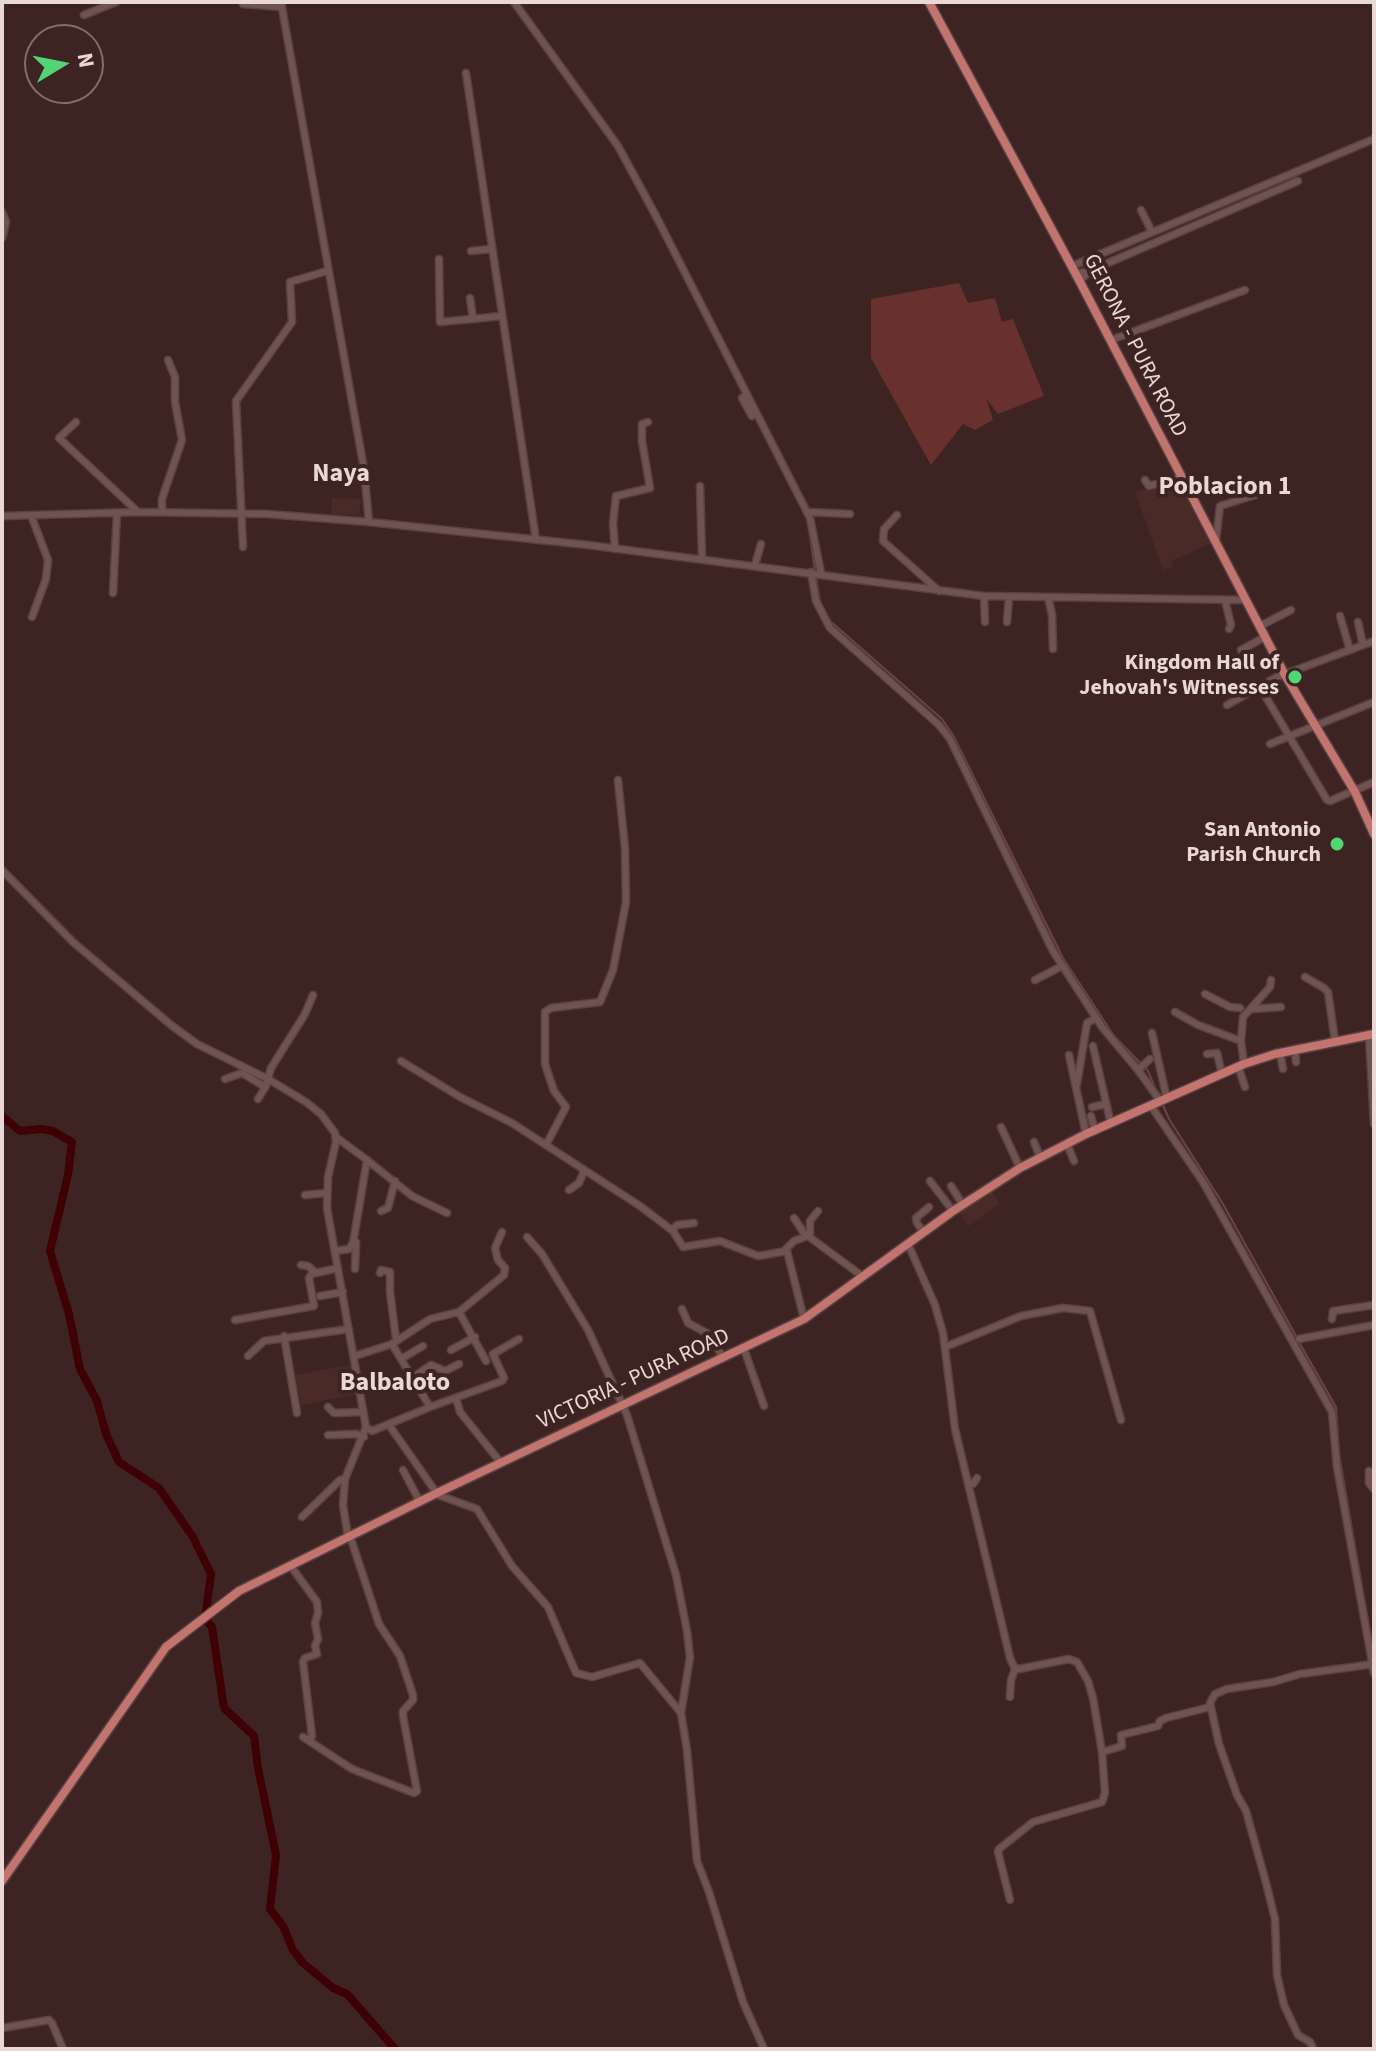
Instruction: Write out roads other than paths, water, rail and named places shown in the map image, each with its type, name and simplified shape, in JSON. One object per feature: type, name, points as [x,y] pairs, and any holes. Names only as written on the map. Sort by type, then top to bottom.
[{"type":"main road","name":"GERONA - PURA ROAD","points":[[929,2],[1076,273],[1285,675],[1355,792],[1374,834]]},
{"type":"main road","name":"VICTORIA - PURA ROAD","points":[[2,1881],[172,1640],[252,1583],[804,1319],[953,1211],[1020,1168],[1090,1132],[1241,1065],[1280,1053],[1371,1035]]},
{"type":"street","points":[[84,15],[116,2]]},
{"type":"street","points":[[514,2],[620,149],[807,512],[815,536],[821,573]]},
{"type":"street","points":[[243,4],[282,4],[364,469],[369,522]]},
{"type":"street","points":[[466,73],[536,540]]},
{"type":"street","points":[[1076,273],[1152,232],[1374,139]]},
{"type":"street","points":[[1076,273],[1094,269],[1298,181]]},
{"type":"street","points":[[1141,210],[1152,232]]},
{"type":"street","points":[[2,212],[6,222],[2,238]]},
{"type":"street","points":[[471,251],[491,249]]},
{"type":"street","points":[[439,259],[440,322],[502,316]]},
{"type":"street","points":[[243,547],[236,401],[292,322],[291,281],[327,271]]},
{"type":"street","points":[[1111,340],[1245,290]]},
{"type":"street","points":[[470,298],[473,319]]},
{"type":"street","points":[[162,512],[162,499],[182,440],[175,402],[175,377],[168,360]]},
{"type":"street","points":[[746,395],[743,400],[752,416]]},
{"type":"street","points":[[76,422],[59,438],[138,512]]},
{"type":"street","points":[[615,549],[613,523],[616,496],[650,488],[642,441],[642,424],[648,422]]},
{"type":"street","points":[[1145,480],[1147,485],[1152,486],[1181,477]]},
{"type":"street","points":[[700,486],[702,558]]},
{"type":"street","points":[[1215,544],[1220,506],[1255,495]]},
{"type":"street","points":[[2,516],[162,512],[369,522],[702,558],[984,596],[1246,600]]},
{"type":"street","points":[[807,512],[850,514]]},
{"type":"street","points":[[113,593],[117,513]]},
{"type":"street","points":[[31,515],[48,560],[46,579],[32,617]]},
{"type":"street","points":[[897,515],[884,529],[883,541],[939,591]]},
{"type":"street","points":[[755,565],[761,544]]},
{"type":"street","points":[[811,572],[816,601],[830,628],[939,725],[950,739],[1033,914],[1062,966],[1096,1018],[1164,1101]]},
{"type":"street","points":[[984,596],[985,622]]},
{"type":"street","points":[[1007,622],[1009,597]]},
{"type":"street","points":[[1048,597],[1053,649]]},
{"type":"street","points":[[1225,600],[1231,625],[1229,629]]},
{"type":"street","points":[[1260,626],[1291,610]]},
{"type":"street","points":[[1340,616],[1350,650]]},
{"type":"street","points":[[1358,622],[1363,645]]},
{"type":"street","points":[[1241,650],[1265,637]]},
{"type":"street","points":[[1227,705],[1277,677],[1374,641]]},
{"type":"street","points":[[1260,687],[1327,800],[1355,792],[1374,782]]},
{"type":"street","points":[[1270,744],[1374,702]]},
{"type":"street","points":[[546,1145],[566,1106],[554,1091],[546,1068],[545,1012],[551,1008],[599,1003],[613,970],[626,896],[618,780]]},
{"type":"street","points":[[2,870],[73,942],[164,1020],[197,1044],[268,1079],[317,1111],[336,1137],[412,1196],[447,1213]]},
{"type":"street","points":[[1035,980],[1062,966]]},
{"type":"street","points":[[1305,977],[1328,992],[1335,1041]]},
{"type":"street","points":[[1243,1017],[1270,987],[1271,980]]},
{"type":"street","points":[[1205,994],[1240,1006],[1243,1017],[1241,1065],[1245,1087]]},
{"type":"street","points":[[258,1099],[271,1068],[305,1014],[313,995]]},
{"type":"street","points":[[1251,1009],[1281,1007]]},
{"type":"street","points":[[1175,1012],[1198,1025],[1241,1041]]},
{"type":"street","points":[[1076,1087],[1087,1023],[1096,1018]]},
{"type":"street","points":[[1152,1033],[1164,1101]]},
{"type":"street","points":[[1371,1035],[1374,1124]]},
{"type":"street","points":[[1093,1046],[1111,1124]]},
{"type":"street","points":[[1295,1050],[1296,1062]]},
{"type":"street","points":[[1207,1054],[1217,1053],[1222,1074]]},
{"type":"street","points":[[1280,1053],[1283,1069]]},
{"type":"street","points":[[1069,1055],[1090,1132]]},
{"type":"street","points":[[1138,1070],[1150,1059]]},
{"type":"street","points":[[401,1061],[460,1097],[512,1123],[640,1206],[672,1230],[683,1247],[720,1241],[758,1256],[785,1250],[791,1243],[811,1234],[810,1221],[818,1211]]},
{"type":"street","points":[[1061,1072],[1073,1070]]},
{"type":"street","points":[[225,1079],[242,1073],[265,1087]]},
{"type":"street","points":[[1092,1107],[1106,1104]]},
{"type":"street","points":[[1151,1106],[1211,1194],[1333,1416],[1337,1467],[1374,1673]]},
{"type":"street","points":[[1090,1132],[1091,1116]]},
{"type":"street","points":[[1001,1127],[1020,1168]]},
{"type":"street","points":[[336,1137],[326,1193],[368,1429]]},
{"type":"street","points":[[1034,1142],[1040,1157]]},
{"type":"street","points":[[1067,1144],[1074,1161]]},
{"type":"street","points":[[335,1251],[352,1247],[367,1160]]},
{"type":"street","points":[[569,1190],[581,1182],[584,1171]]},
{"type":"street","points":[[381,1211],[388,1208],[395,1181]]},
{"type":"street","points":[[930,1181],[953,1211]]},
{"type":"street","points":[[951,1186],[963,1205]]},
{"type":"street","points":[[305,1195],[326,1193]]},
{"type":"street","points":[[924,1233],[915,1221],[929,1207]]},
{"type":"street","points":[[794,1218],[808,1236],[862,1276]]},
{"type":"street","points":[[672,1230],[677,1225],[694,1223]]},
{"type":"street","points":[[355,1230],[355,1269]]},
{"type":"street","points":[[355,1356],[394,1342],[430,1319],[459,1312],[504,1275],[505,1268],[498,1260],[495,1248],[502,1232]]},
{"type":"street","points":[[527,1237],[542,1254],[588,1330],[623,1406],[666,1540],[683,1608],[690,1657],[681,1713],[697,1861],[743,2002],[764,2049]]},
{"type":"street","points":[[908,1244],[935,1305],[945,1347],[955,1429],[1015,1669],[1010,1697]]},
{"type":"street","points":[[785,1250],[804,1319]]},
{"type":"street","points":[[301,1265],[317,1273],[338,1268]]},
{"type":"street","points":[[380,1273],[380,1270],[390,1272],[394,1342],[430,1407]]},
{"type":"street","points":[[235,1320],[314,1306],[309,1278],[314,1271]]},
{"type":"street","points":[[320,1296],[343,1292]]},
{"type":"street","points":[[1332,1319],[1333,1311],[1374,1305]]},
{"type":"street","points":[[945,1347],[1021,1316],[1063,1308],[1090,1311],[1121,1420]]},
{"type":"street","points":[[682,1309],[688,1323],[714,1337],[722,1359]]},
{"type":"street","points":[[459,1312],[486,1361]]},
{"type":"street","points":[[1299,1339],[1374,1325]]},
{"type":"street","points":[[248,1356],[259,1343],[284,1336],[349,1329]]},
{"type":"street","points":[[284,1336],[297,1413]]},
{"type":"street","points":[[451,1350],[475,1337]]},
{"type":"street","points":[[290,1565],[317,1602],[318,1613],[315,1623],[317,1654],[305,1658],[303,1662],[312,1736],[305,1739],[352,1769],[414,1793],[417,1791],[403,1716],[413,1695],[400,1656],[379,1624],[349,1536],[343,1505],[345,1479],[368,1429],[389,1425],[504,1380],[493,1354],[519,1339]]},
{"type":"street","points":[[401,1359],[423,1346]]},
{"type":"street","points":[[744,1349],[764,1406]]},
{"type":"street","points":[[412,1378],[431,1365],[447,1371],[459,1364]]},
{"type":"street","points":[[456,1398],[460,1412],[501,1463]]},
{"type":"street","points":[[328,1407],[334,1413],[363,1412]]},
{"type":"street","points":[[389,1425],[437,1493],[477,1509],[515,1570],[548,1607],[576,1673],[592,1677],[634,1662],[642,1663],[681,1713]]},
{"type":"street","points":[[328,1435],[362,1437]]},
{"type":"street","points":[[403,1470],[420,1502]]},
{"type":"street","points":[[1369,1471],[1369,1483],[1374,1489]]},
{"type":"street","points":[[968,1484],[973,1484],[977,1478]]},
{"type":"street","points":[[302,1517],[340,1480],[345,1479]]},
{"type":"street","points":[[1010,1900],[999,1849],[1033,1822],[1102,1802],[1105,1793],[1093,1698],[1077,1662],[1069,1659],[1015,1669]]},
{"type":"street","points":[[1313,2049],[1310,2042],[1298,2035],[1284,2005],[1277,1975],[1275,1919],[1246,1811],[1237,1795],[1210,1707],[1215,1694],[1227,1689],[1273,1682],[1300,1674],[1373,1664]]},
{"type":"street","points":[[1102,1752],[1122,1746],[1121,1735],[1158,1726],[1166,1718],[1210,1707]]},
{"type":"street","points":[[2,2028],[49,2020],[63,2049]]},
{"type":"waterway","points":[[650,212],[664,238]]},
{"type":"waterway","points":[[809,529],[815,571]]},
{"type":"waterway","points":[[816,577],[820,602],[830,621],[942,719],[953,735],[1063,958],[1114,1036],[1148,1071],[1156,1090]]},
{"type":"waterway","points":[[1162,1103],[1223,1204],[1296,1336]]},
{"type":"waterway","points":[[2,1116],[20,1131],[53,1131],[72,1142],[68,1175],[50,1251],[69,1314],[80,1369],[97,1401],[106,1434],[119,1462],[159,1488],[193,1537],[211,1574],[205,1619],[212,1627],[224,1708],[254,1736],[276,1855],[270,1909],[303,1963],[333,1988],[347,1994],[395,2049]]},
{"type":"waterway","points":[[1299,1342],[1336,1407],[1339,1454],[1374,1656]]},
{"type":"place","name":"Kingdom Hall of Jehovah's Witnesses","points":[[1295,677]]},
{"type":"place","name":"San Antonio Parish Church","points":[[1337,844]]},
{"type":"district","name":"Naya","points":[[341,475]]},
{"type":"district","name":"Poblacion 1","points":[[1225,488]]},
{"type":"district","name":"Balbaloto","points":[[395,1384]]}]
